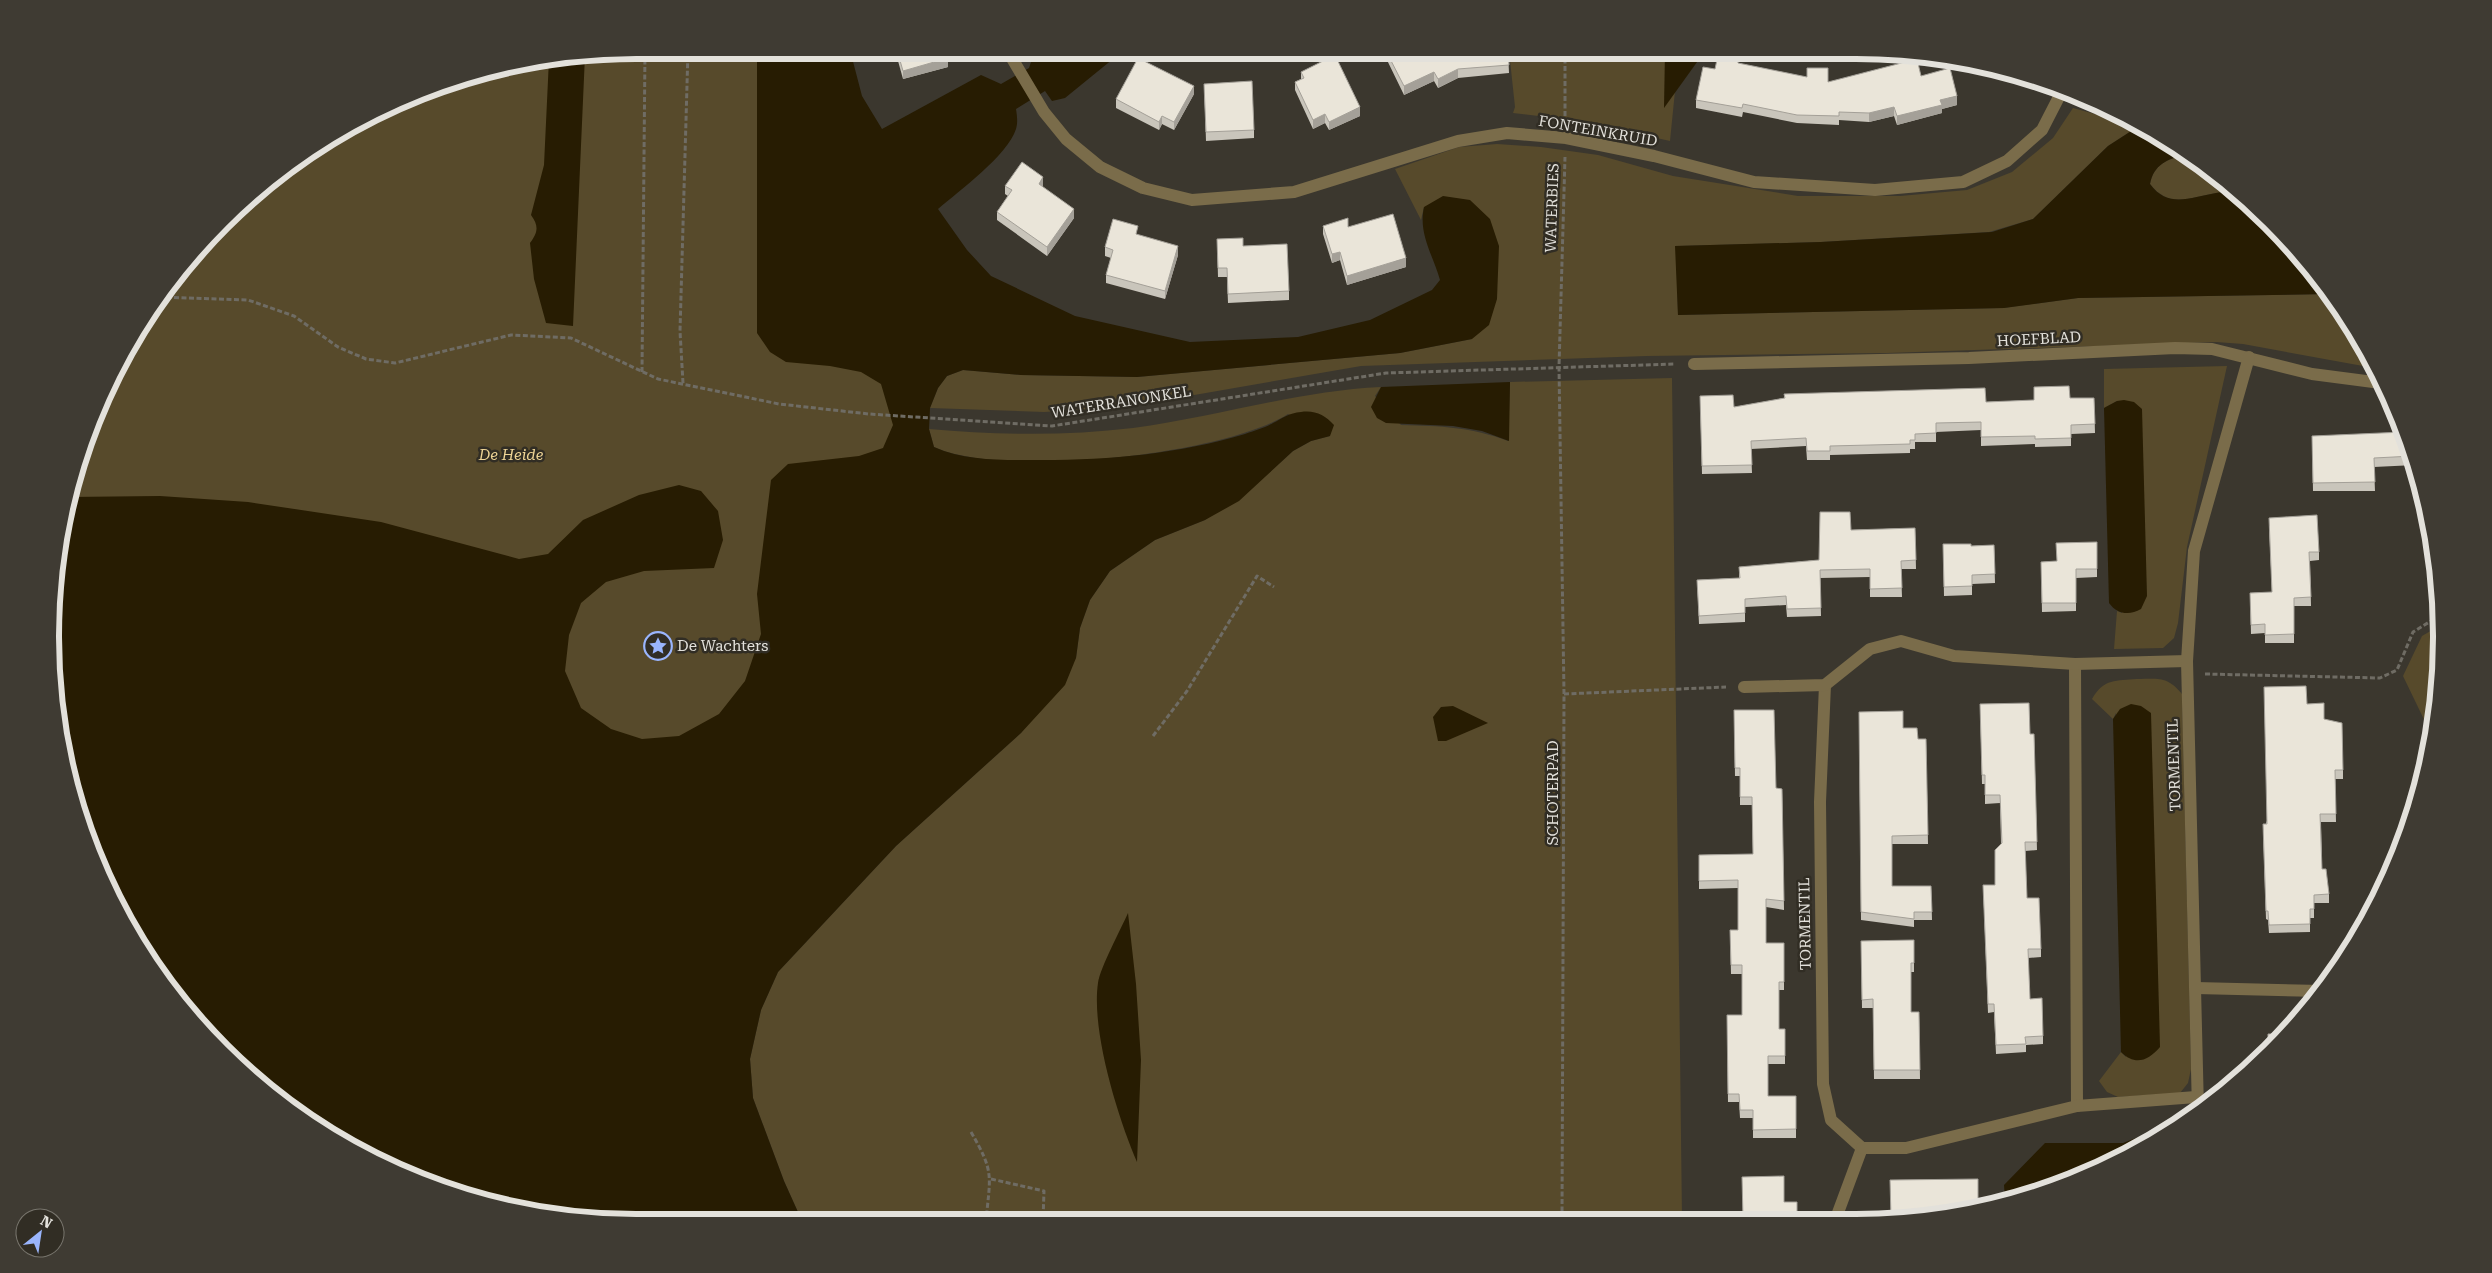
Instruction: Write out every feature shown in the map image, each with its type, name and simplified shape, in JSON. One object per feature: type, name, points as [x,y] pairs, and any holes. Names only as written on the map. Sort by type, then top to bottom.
[{"type":"street","name":"FONTEINKRUID","points":[[1011,59],[1044,112],[1066,139],[1100,167],[1143,188],[1192,200],[1294,192],[1458,141],[1507,133],[1566,138],[1654,156],[1754,182],[1875,190],[1963,182],[2007,162],[2042,130],[2059,96]]},
{"type":"street","name":"HOEFBLAD","points":[[1694,364],[1969,358],[2175,348],[2212,349],[2312,374],[2375,382]]},
{"type":"street","name":"TORMENTIL","points":[[2197,1102],[2196,988],[2187,674],[2194,551],[2249,357]]},
{"type":"street","points":[[1744,686],[1825,685],[1870,649],[1900,641],[1954,656],[2076,664],[2187,661]]},
{"type":"street","points":[[2076,664],[2077,1106]]},
{"type":"street","name":"TORMENTIL","points":[[1825,685],[1820,802],[1823,1084],[1831,1120],[1862,1148]]},
{"type":"street","points":[[2196,988],[2312,991]]},
{"type":"street","points":[[1837,1214],[1862,1148],[1906,1148],[2077,1106],[2196,1097]]},
{"type":"path","points":[[642,372],[645,59]]},
{"type":"path","points":[[683,383],[680,331],[688,59]]},
{"type":"path","name":"WATERBIES","points":[[1559,366],[1566,138],[1565,59]]},
{"type":"path","name":"WATERRANONKEL","points":[[169,297],[248,300],[294,316],[338,347],[366,359],[395,363],[511,335],[541,335],[571,338],[605,352],[658,379],[778,404],[869,414],[1052,426],[1386,373],[1559,366]]},
{"type":"path","points":[[1559,366],[1694,364]]},
{"type":"path","name":"SCHOTERPAD","points":[[1559,366],[1564,694],[1562,1214]]},
{"type":"path","points":[[1153,736],[1187,691],[1256,576],[1274,587]]},
{"type":"path","points":[[2187,674],[2380,678],[2397,670],[2413,632],[2433,620]]},
{"type":"path","points":[[1564,694],[1744,686]]},
{"type":"path","points":[[971,1132],[986,1158],[991,1179],[987,1214]]},
{"type":"path","points":[[991,1179],[1044,1191],[1043,1214]]},
{"type":"green space","name":"De Heide","points":[[821,59],[919,364],[867,641],[229,1046],[178,988],[156,957],[118,892],[89,822],[78,786],[64,712],[60,674],[60,599],[64,561],[78,487],[89,451],[118,381],[156,316],[178,285],[228,228],[285,178],[348,136],[381,118],[451,89],[487,78],[561,64],[599,60]]},
{"type":"green space","points":[[1510,59],[1678,59],[1670,141],[1580,121],[1513,113],[1515,107]]},
{"type":"green space","points":[[2073,108],[2112,119],[2133,130],[2108,146],[2033,219],[1989,232],[1821,242],[1676,246],[1678,315],[2003,308],[2078,298],[2320,294],[2366,367],[2243,344],[2216,342],[1887,353],[1647,356],[1361,366],[1131,406],[1044,412],[930,408],[938,388],[947,376],[963,370],[1021,375],[1137,377],[1400,353],[1472,339],[1424,207],[1421,220],[1395,169],[1459,147],[1497,144],[1541,147],[1598,155],[1673,176],[1798,196],[1900,196],[1967,190],[2012,172],[2053,138]]},
{"type":"green space","points":[[2177,157],[2225,193],[2189,199],[2165,197],[2150,184],[2158,167]]},
{"type":"green space","points":[[2227,366],[2187,547],[2178,623],[2174,638],[2163,648],[2114,649],[2117,611],[2122,613],[2117,401],[2104,408],[2104,369]]},
{"type":"green space","points":[[1672,378],[1682,1214],[799,1214],[784,1181],[753,1098],[750,1059],[761,1010],[778,972],[896,846],[1021,733],[1076,658],[1080,628],[1090,600],[1110,571],[1155,540],[1205,520],[1270,472],[1293,451],[1311,441],[1330,436],[1288,414],[1257,429],[1215,441],[1166,451],[1113,458],[1009,461],[966,456],[934,447],[929,429],[1031,434],[1108,431],[1195,418],[1318,394],[1381,387],[1375,396],[1401,425],[1456,428],[1508,441],[1510,382]]},
{"type":"green space","points":[[2433,630],[2432,674],[2426,724],[2403,676],[2422,636]]},
{"type":"green space","points":[[2137,679],[2167,681],[2182,694],[2191,1069],[2188,1083],[2180,1093],[2118,1097],[2107,1092],[2099,1081],[2121,1052],[2126,1057],[2116,713],[2113,719],[2092,699],[2101,687],[2106,684]]},
{"type":"shaded area","points":[[757,59],[852,59],[862,96],[882,129],[981,75],[1001,84],[1029,68],[1032,59],[1113,59],[1065,98],[1052,101],[1045,91],[1016,109],[1016,129],[1003,150],[982,172],[938,209],[967,250],[991,276],[1075,316],[1190,342],[1298,337],[1370,320],[1432,290],[1440,280],[1427,244],[1423,217],[1424,207],[1443,196],[1470,200],[1490,219],[1499,246],[1497,299],[1489,325],[1472,339],[1400,353],[1137,377],[1021,375],[963,370],[947,376],[938,388],[930,408],[929,429],[934,447],[968,457],[1054,460],[1110,458],[1165,452],[1245,434],[1301,412],[1319,414],[1327,418],[1334,425],[1330,436],[1311,441],[1293,451],[1239,501],[1205,520],[1155,540],[1110,571],[1090,600],[1080,628],[1076,658],[1065,685],[1021,733],[896,846],[778,972],[761,1010],[750,1059],[753,1098],[784,1181],[799,1214],[599,1213],[524,1203],[487,1195],[451,1184],[381,1155],[316,1117],[285,1095],[228,1045],[202,1017],[178,988],[136,925],[118,892],[89,822],[78,786],[64,712],[60,674],[60,599],[64,561],[76,497],[160,496],[248,502],[381,522],[519,559],[548,554],[583,520],[639,495],[679,485],[701,491],[718,511],[723,540],[714,568],[644,571],[606,582],[581,603],[569,635],[565,671],[581,708],[611,729],[642,739],[679,736],[719,714],[745,681],[761,634],[757,594],[771,480],[788,464],[859,456],[883,448],[893,425],[881,384],[861,372],[830,366],[786,362],[770,352],[757,333]]},
{"type":"shaded area","points":[[1665,59],[1699,59],[1664,108]]},
{"type":"shaded area","points":[[585,62],[573,326],[546,323],[534,279],[530,243],[535,236],[536,229],[531,215],[544,165],[549,66]]},
{"type":"shaded area","points":[[2133,130],[2176,156],[2177,157],[2158,167],[2152,177],[2150,184],[2157,192],[2164,197],[2172,199],[2189,199],[2225,193],[2264,228],[2290,256],[2320,294],[2078,298],[2004,308],[1678,315],[1675,246],[1821,242],[1992,232],[2033,219],[2108,146]]},
{"type":"shaded area","points":[[1510,382],[1509,441],[1482,431],[1453,426],[1386,423],[1377,418],[1371,407],[1381,387]]},
{"type":"shaded area","points":[[2117,401],[2134,402],[2142,409],[2147,596],[2141,609],[2132,613],[2119,612],[2109,603],[2104,408]]},
{"type":"shaded area","points":[[2131,704],[2141,706],[2151,713],[2160,1047],[2151,1056],[2141,1060],[2131,1059],[2121,1052],[2113,719],[2120,709]]},
{"type":"shaded area","points":[[1453,706],[1488,723],[1446,741],[1438,741],[1433,717],[1441,707]]},
{"type":"shaded area","points":[[1128,913],[1136,984],[1141,1060],[1137,1162],[1114,1099],[1102,1049],[1097,1003],[1100,976]]},
{"type":"shaded area","points":[[2141,1136],[2144,1137],[2111,1155],[2077,1170],[2005,1195],[2004,1185],[2045,1143],[2123,1143]]},
{"type":"building","points":[[900,59],[945,59],[903,71]]},
{"type":"building","points":[[1137,59],[1194,86],[1174,122],[1162,116],[1159,122],[1116,99]]},
{"type":"building","points":[[1327,59],[1337,59],[1360,107],[1329,122],[1325,114],[1313,120],[1295,82],[1304,78],[1301,72]]},
{"type":"building","points":[[1390,59],[1509,59],[1509,65],[1458,69],[1438,79],[1434,72],[1404,86]]},
{"type":"building","points":[[1717,59],[1734,59],[1738,60],[1738,63],[1807,77],[1807,68],[1828,68],[1828,82],[1907,62],[1918,63],[1921,76],[1950,68],[1957,96],[1940,100],[1942,105],[1897,116],[1894,107],[1869,113],[1839,112],[1839,116],[1797,115],[1743,104],[1742,108],[1696,100],[1703,67],[1715,69]]},
{"type":"building","points":[[1252,81],[1254,130],[1206,132],[1204,84]]},
{"type":"building","points":[[1022,162],[1043,177],[1039,184],[1074,209],[1047,247],[997,212],[1012,190],[1005,186]]},
{"type":"building","points":[[1393,214],[1406,258],[1347,276],[1340,252],[1332,254],[1323,226],[1348,218],[1348,227]]},
{"type":"building","points":[[1113,219],[1138,226],[1136,234],[1178,246],[1165,291],[1106,275],[1113,250],[1105,247]]},
{"type":"building","points":[[1243,238],[1243,246],[1287,244],[1289,291],[1228,294],[1227,268],[1218,268],[1217,239]]},
{"type":"building","points":[[2069,386],[2070,398],[2094,398],[2095,424],[2071,425],[2071,438],[2035,439],[2035,436],[1981,437],[1981,422],[1936,423],[1936,433],[1915,434],[1915,440],[1910,440],[1910,444],[1830,446],[1830,451],[1807,451],[1806,438],[1751,441],[1752,465],[1702,466],[1700,396],[1733,395],[1734,407],[1785,398],[1784,394],[1985,388],[1986,402],[2034,400],[2034,387]]},
{"type":"building","points":[[2396,432],[2405,456],[2374,458],[2375,482],[2313,483],[2312,436]]},
{"type":"building","points":[[1820,512],[1850,512],[1851,530],[1915,528],[1916,560],[1901,561],[1902,588],[1870,589],[1870,569],[1820,570],[1821,608],[1787,609],[1786,596],[1745,599],[1745,613],[1699,616],[1697,580],[1740,578],[1739,567],[1819,560]]},
{"type":"building","points":[[2317,515],[2319,552],[2309,552],[2311,597],[2294,598],[2294,634],[2265,635],[2265,624],[2251,625],[2250,593],[2272,592],[2269,518]]},
{"type":"building","points":[[2097,542],[2097,569],[2076,569],[2076,603],[2042,603],[2041,562],[2057,561],[2056,543]]},
{"type":"building","points":[[1943,544],[1994,545],[1995,574],[1972,575],[1972,586],[1944,587]]},
{"type":"building","points":[[2306,686],[2307,704],[2324,703],[2324,719],[2342,723],[2343,770],[2335,770],[2336,814],[2320,814],[2322,869],[2326,869],[2329,894],[2314,895],[2314,909],[2310,909],[2310,924],[2269,925],[2268,911],[2266,911],[2263,824],[2267,824],[2264,687]]},
{"type":"building","points":[[2029,703],[2030,734],[2034,734],[2037,842],[2025,842],[2027,898],[2039,898],[2041,949],[2028,949],[2030,999],[2042,998],[2043,1036],[2025,1037],[2026,1044],[1996,1045],[1994,1004],[1988,1004],[1983,885],[1995,885],[1995,850],[2002,843],[2000,795],[1985,795],[1985,775],[1982,775],[1980,704]]},
{"type":"building","points":[[1734,710],[1774,710],[1776,788],[1782,789],[1784,901],[1766,899],[1766,943],[1784,943],[1784,982],[1779,982],[1779,1029],[1785,1029],[1785,1056],[1768,1056],[1768,1096],[1796,1096],[1796,1129],[1753,1130],[1753,1110],[1740,1110],[1739,1094],[1728,1094],[1727,1015],[1742,1015],[1742,965],[1731,965],[1730,930],[1738,930],[1738,880],[1699,881],[1699,855],[1753,854],[1752,797],[1740,797],[1740,768],[1735,768]]},
{"type":"building","points":[[1903,711],[1903,728],[1917,728],[1918,739],[1926,739],[1928,835],[1892,836],[1892,886],[1931,886],[1932,912],[1914,912],[1914,919],[1861,912],[1859,712]]},
{"type":"building","points":[[1914,940],[1914,963],[1911,963],[1911,1012],[1919,1012],[1920,1070],[1874,1070],[1873,999],[1862,1000],[1861,941]]},
{"type":"building","points":[[2268,1034],[2274,1034],[2268,1041]]},
{"type":"building","points":[[1784,1176],[1784,1202],[1797,1202],[1797,1214],[1743,1214],[1742,1177]]},
{"type":"building","points":[[1978,1179],[1978,1201],[1931,1209],[1891,1213],[1890,1180]]},
{"type":"place","name":"De Wachters","points":[[658,646]]}]
